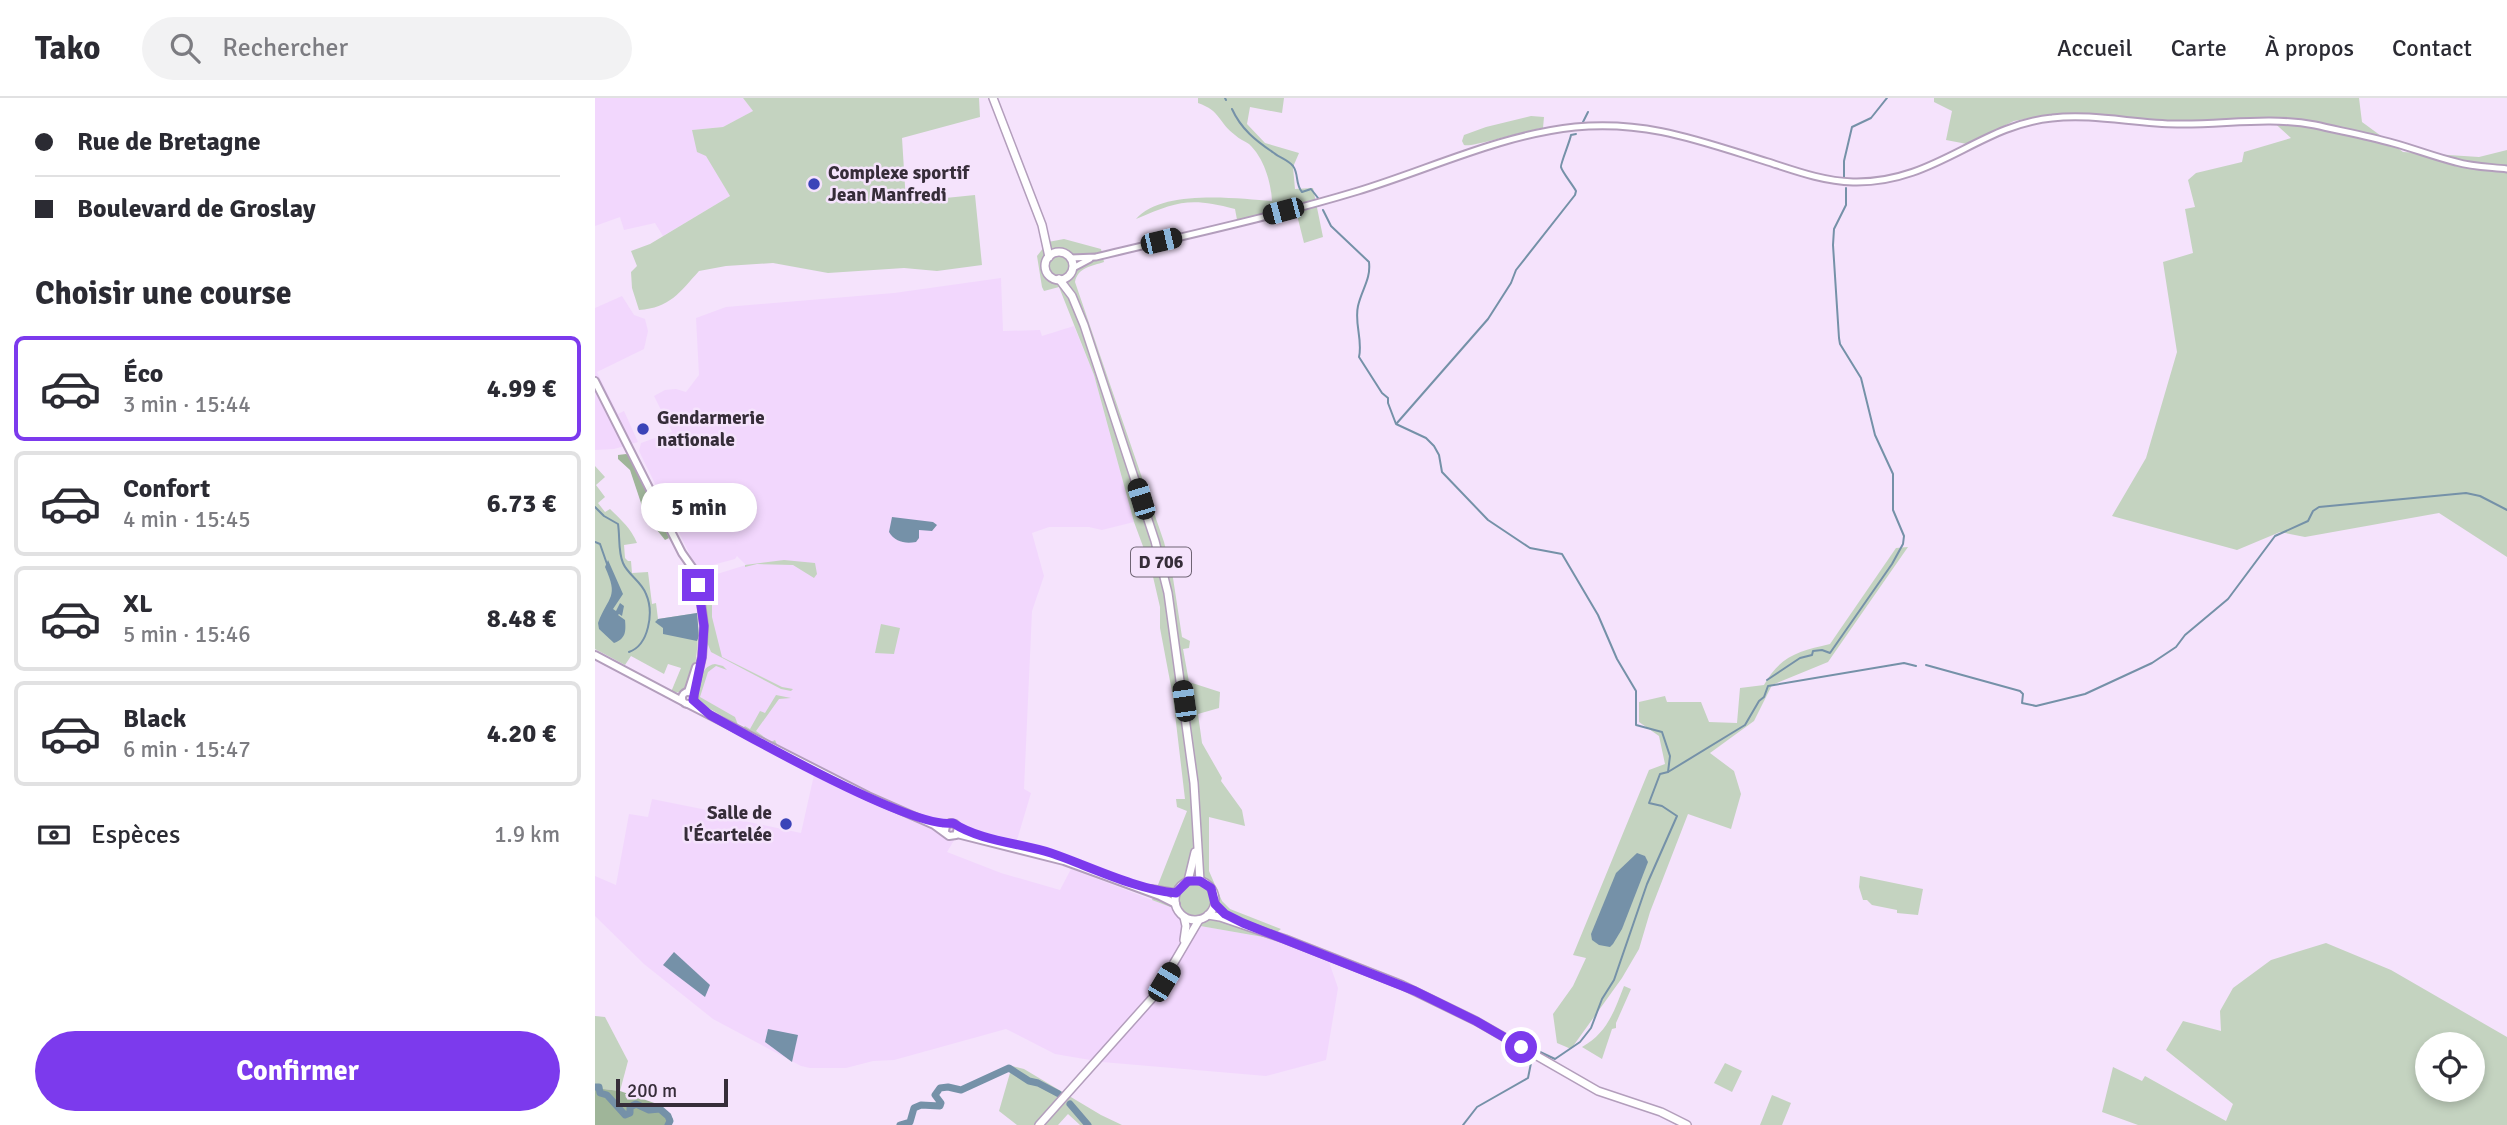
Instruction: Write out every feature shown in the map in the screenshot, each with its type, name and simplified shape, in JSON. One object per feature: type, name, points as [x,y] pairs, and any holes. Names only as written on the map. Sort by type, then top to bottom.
[{"type":"main road","points":[[993,98],[1042,225],[1049,257]]},
{"type":"main road","points":[[1042,225],[1058,252]]},
{"type":"main road","points":[[1058,252],[1071,258],[1073,268],[1068,276],[1059,279],[1052,278],[1045,263],[1058,252]]},
{"type":"main road","name":"D 706","points":[[1068,276],[1072,296],[1121,434],[1163,570],[1173,619],[1194,783],[1200,881]]},
{"type":"main road","name":"D 706","points":[[1059,279],[1072,296]]},
{"type":"main road","points":[[595,381],[693,575],[704,626],[702,657],[688,698]]},
{"type":"main road","points":[[682,553],[693,575]]},
{"type":"main road","points":[[595,654],[668,692],[688,698],[710,715],[868,796],[946,828],[950,836],[958,831],[990,837],[1152,889],[1176,893]]},
{"type":"main road","points":[[946,828],[953,823],[958,831],[981,839],[1032,849],[1160,896],[1175,904],[1184,917],[1186,926],[1183,947]]},
{"type":"main road","points":[[981,839],[990,837]]},
{"type":"main road","name":"D 706","points":[[1188,881],[1197,841]]},
{"type":"main road","points":[[1175,904],[1176,893],[1188,881],[1200,881],[1211,888],[1215,904],[1225,914],[1260,930]]},
{"type":"main road","points":[[1039,1125],[1149,1003],[1199,920],[1208,915],[1215,904]]},
{"type":"main road","points":[[1208,915],[1327,954],[1439,1002],[1598,1091],[1661,1112],[1687,1125]]},
{"type":"main road","points":[[1184,917],[1199,920]]},
{"type":"street","points":[[1071,258],[1096,257],[1319,202],[1388,182],[1492,144],[1576,127],[1626,125],[1659,129],[1809,175],[1845,181],[1870,182],[1909,175],[2011,128],[2040,120],[2068,117],[2175,124],[2254,119],[2292,121],[2393,143],[2457,163],[2507,169]]},
{"type":"street","points":[[1073,268],[1096,257]]},
{"type":"shaded area","points":[[595,98],[743,98],[753,111],[723,127],[692,130],[730,196],[663,236],[655,223],[624,230],[620,217],[595,226]]},
{"type":"shaded area","points":[[1001,278],[1003,331],[1040,330],[1042,336],[1074,326],[1094,375],[1134,522],[1102,530],[1089,527],[1049,527],[1032,533],[1044,576],[1032,611],[1024,789],[1031,793],[1017,840],[962,827],[947,852],[1001,873],[1060,890],[1071,869],[1173,908],[1183,923],[1269,938],[1329,962],[1338,988],[1326,1060],[1266,1076],[1102,1062],[1055,1054],[1006,1029],[894,1060],[873,1061],[846,1068],[810,1068],[801,1066],[713,1019],[644,964],[595,916],[595,876],[616,885],[629,814],[648,817],[652,799],[801,833],[816,766],[697,700],[705,654],[704,593],[701,579],[746,565],[737,556],[735,559],[705,567],[695,565],[639,451],[641,443],[672,432],[654,396],[665,390],[686,392],[699,375],[696,318],[726,307],[894,293]]},
{"type":"shaded area","points":[[622,296],[634,315],[645,319],[648,331],[644,349],[597,372],[618,414],[624,411],[638,442],[614,449],[595,450],[595,308]]},
{"type":"green space","name":"Complexe sportif Jean Manfredi","points":[[743,98],[979,98],[980,117],[902,138],[906,202],[975,195],[982,265],[937,271],[904,268],[828,273],[773,263],[726,266],[699,271],[667,302],[639,310],[632,288],[631,272],[637,266],[631,251],[650,244],[730,196],[706,156],[697,152],[692,130],[723,127],[753,111]]},
{"type":"green space","points":[[1198,98],[1284,98],[1282,113],[1250,107],[1247,124],[1265,143],[1299,153],[1293,167],[1295,189],[1313,188],[1323,237],[1304,243],[1296,211],[1238,225],[1235,209],[1195,202],[1163,208],[1136,219],[1148,209],[1181,199],[1220,197],[1272,201],[1266,171],[1259,156],[1249,144],[1229,130],[1215,113],[1198,103]]},
{"type":"green space","points":[[1934,98],[2359,98],[2362,122],[2403,152],[2479,157],[2507,150],[2507,557],[2439,513],[2305,537],[2280,532],[2237,550],[2112,516],[2146,458],[2177,352],[2163,262],[2193,253],[2185,209],[2195,207],[2188,180],[2196,173],[2242,162],[2244,152],[2291,138],[2269,118],[2189,122],[2052,114],[2014,121],[1967,144],[1946,140],[1952,111],[1934,102]]},
{"type":"green space","points":[[1531,116],[1544,117],[1543,128],[1477,144],[1464,145],[1462,141],[1464,135],[1486,127]]},
{"type":"green space","points":[[1064,239],[1101,249],[1104,262],[1082,270],[1075,282],[1164,542],[1173,578],[1182,637],[1190,641],[1189,648],[1183,649],[1189,682],[1220,692],[1219,708],[1198,714],[1202,743],[1222,778],[1221,781],[1242,810],[1245,826],[1209,817],[1209,871],[1222,901],[1230,909],[1281,929],[1269,938],[1183,923],[1173,908],[1152,900],[1187,811],[1177,807],[1176,799],[1185,799],[1173,697],[1160,628],[1160,607],[1151,568],[1134,522],[1094,375],[1059,287],[1044,291],[1042,287],[1037,256],[1048,242]]},
{"type":"green space","points":[[618,455],[630,456],[669,538],[665,540],[645,515],[630,470],[618,459]]},
{"type":"green space","points":[[595,466],[605,477],[596,485],[605,497],[598,503],[605,512],[610,509],[635,538],[637,543],[624,545],[625,558],[631,561],[632,573],[648,572],[652,604],[656,603],[658,619],[697,613],[696,662],[691,681],[682,692],[671,692],[681,668],[668,664],[664,674],[631,656],[625,665],[595,649]]},
{"type":"green space","points":[[1908,547],[1828,662],[1772,685],[1754,721],[1710,753],[1734,771],[1741,794],[1731,829],[1688,814],[1650,912],[1639,949],[1622,978],[1571,1049],[1557,1043],[1553,1014],[1573,986],[1586,958],[1573,955],[1649,770],[1665,764],[1659,736],[1639,722],[1639,702],[1665,696],[1667,702],[1701,702],[1709,722],[1737,723],[1740,688],[1764,685],[1777,667],[1791,656],[1830,644],[1896,548]]},
{"type":"green space","points":[[784,560],[815,563],[817,574],[814,578],[793,565],[757,564],[745,567],[745,565]]},
{"type":"green space","points":[[715,572],[708,584],[709,593],[716,600],[712,603],[712,617],[722,657],[782,687],[793,689],[791,691],[781,689],[711,652],[707,642],[702,581]]},
{"type":"green space","points":[[881,624],[900,628],[894,654],[875,653]]},
{"type":"green space","points":[[715,664],[727,670],[716,666],[708,672],[700,697],[735,717],[738,725],[698,702],[703,673]]},
{"type":"green space","points":[[776,695],[791,698],[779,699],[756,731],[771,742],[775,740],[778,747],[743,728],[745,726],[750,729],[760,711],[765,713]]},
{"type":"green space","points":[[1860,876],[1923,889],[1918,915],[1897,913],[1897,910],[1872,905],[1863,900],[1859,887]]},
{"type":"green space","points":[[2326,943],[2391,970],[2507,1037],[2507,1125],[2138,1125],[2102,1112],[2113,1067],[2142,1081],[2145,1076],[2226,1121],[2233,1104],[2166,1050],[2183,1021],[2221,1031],[2220,1011],[2233,988],[2271,960]]},
{"type":"green space","points":[[1624,986],[1631,989],[1616,1028],[1612,1029],[1602,1059],[1582,1047],[1604,1028]]},
{"type":"green space","points":[[595,1016],[605,1017],[628,1061],[620,1091],[595,1088]]},
{"type":"green space","points":[[1725,1063],[1742,1071],[1732,1092],[1714,1083]]},
{"type":"green space","points":[[1012,1066],[1024,1069],[1122,1125],[1080,1125],[1068,1114],[1058,1125],[1017,1125],[999,1111]]},
{"type":"green space","points":[[595,1088],[620,1091],[660,1105],[673,1119],[669,1125],[595,1125]]},
{"type":"green space","points":[[1772,1095],[1791,1103],[1782,1125],[1760,1125]]},
{"type":"water","points":[[892,517],[933,522],[937,525],[932,531],[919,530],[916,542],[904,542],[894,538],[889,532]]},
{"type":"water","points":[[608,560],[623,594],[613,609],[616,611],[620,603],[624,606],[622,616],[618,615],[625,620],[625,631],[623,637],[614,643],[599,629],[598,623],[612,591],[605,567]]},
{"type":"water","points":[[697,613],[697,641],[663,634],[663,628],[655,622],[658,619]]},
{"type":"water","points":[[1637,853],[1645,856],[1648,862],[1622,929],[1610,947],[1599,945],[1592,940],[1591,934],[1616,873]]},
{"type":"water","points":[[674,952],[710,985],[705,997],[663,965]]},
{"type":"water","points":[[768,1029],[798,1035],[792,1062],[765,1042]]},
{"type":"waterway","points":[[1844,177],[1844,161],[1852,127],[1871,118],[1887,98]]},
{"type":"waterway","points":[[1232,109],[1250,134],[1293,166],[1302,192],[1311,189],[1318,198]]},
{"type":"waterway","points":[[1582,124],[1588,112]]},
{"type":"waterway","points":[[1397,423],[1488,319],[1511,283],[1516,270],[1575,195],[1576,191],[1561,167],[1571,135],[1576,134]]},
{"type":"waterway","points":[[1767,680],[1800,658],[1812,655],[1813,651],[1830,653],[1903,544],[1904,536],[1893,510],[1893,474],[1875,435],[1861,378],[1839,338],[1833,245],[1834,229],[1846,205],[1846,188]]},
{"type":"waterway","points":[[1323,210],[1331,226],[1369,262],[1357,312],[1359,357],[1388,398],[1396,424],[1426,438],[1434,446],[1439,455],[1442,472],[1488,520],[1530,548],[1562,554],[1598,615],[1617,659],[1636,691],[1636,725],[1662,732],[1670,756],[1668,772]]},
{"type":"waterway","points":[[1926,665],[2020,691],[2023,694],[2022,703],[2036,706],[2085,694],[2152,663],[2176,647],[2185,635],[2228,599],[2275,536],[2308,521],[2313,511],[2319,507],[2466,493],[2480,496],[2507,510]]},
{"type":"waterway","points":[[595,507],[618,524],[621,559],[644,590],[648,601],[648,627],[641,643],[629,652]]},
{"type":"waterway","points":[[595,542],[600,544],[607,564]]},
{"type":"waterway","points":[[1537,1052],[1555,1059],[1580,1042],[1591,1028],[1602,999],[1614,980],[1647,884],[1677,816],[1662,806],[1649,803],[1660,774],[1668,772],[1745,725],[1764,697],[1768,686],[1904,663],[1916,666]]},
{"type":"waterway","points":[[1463,1125],[1477,1107],[1528,1078],[1531,1063]]},
{"type":"waterway","points":[[900,1125],[910,1122],[914,1108],[921,1105],[940,1106],[941,1103],[935,1095],[940,1088],[961,1090],[1009,1068],[1029,1081],[1059,1094]]},
{"type":"waterway","points":[[595,1087],[599,1087],[600,1093],[607,1095],[625,1115],[630,1113],[630,1107],[636,1104],[649,1110],[660,1109],[668,1116],[668,1125]]},
{"type":"waterway","points":[[1070,1104],[1088,1125]]},
{"type":"place","name":"Complexe sportif Jean Manfredi","points":[[814,184]]},
{"type":"place","name":"Gendarmerie nationale","points":[[643,429]]},
{"type":"place","name":"Salle de l'Écartelée","points":[[786,824]]},
{"type":"route","points":[[698,585],[704,626],[702,657],[693,700],[710,715],[868,796],[924,820],[944,825],[953,823],[966,831],[1028,846],[1169,893],[1176,893],[1188,881],[1200,881],[1211,888],[1215,904],[1225,914],[1415,991],[1521,1047]]}]
